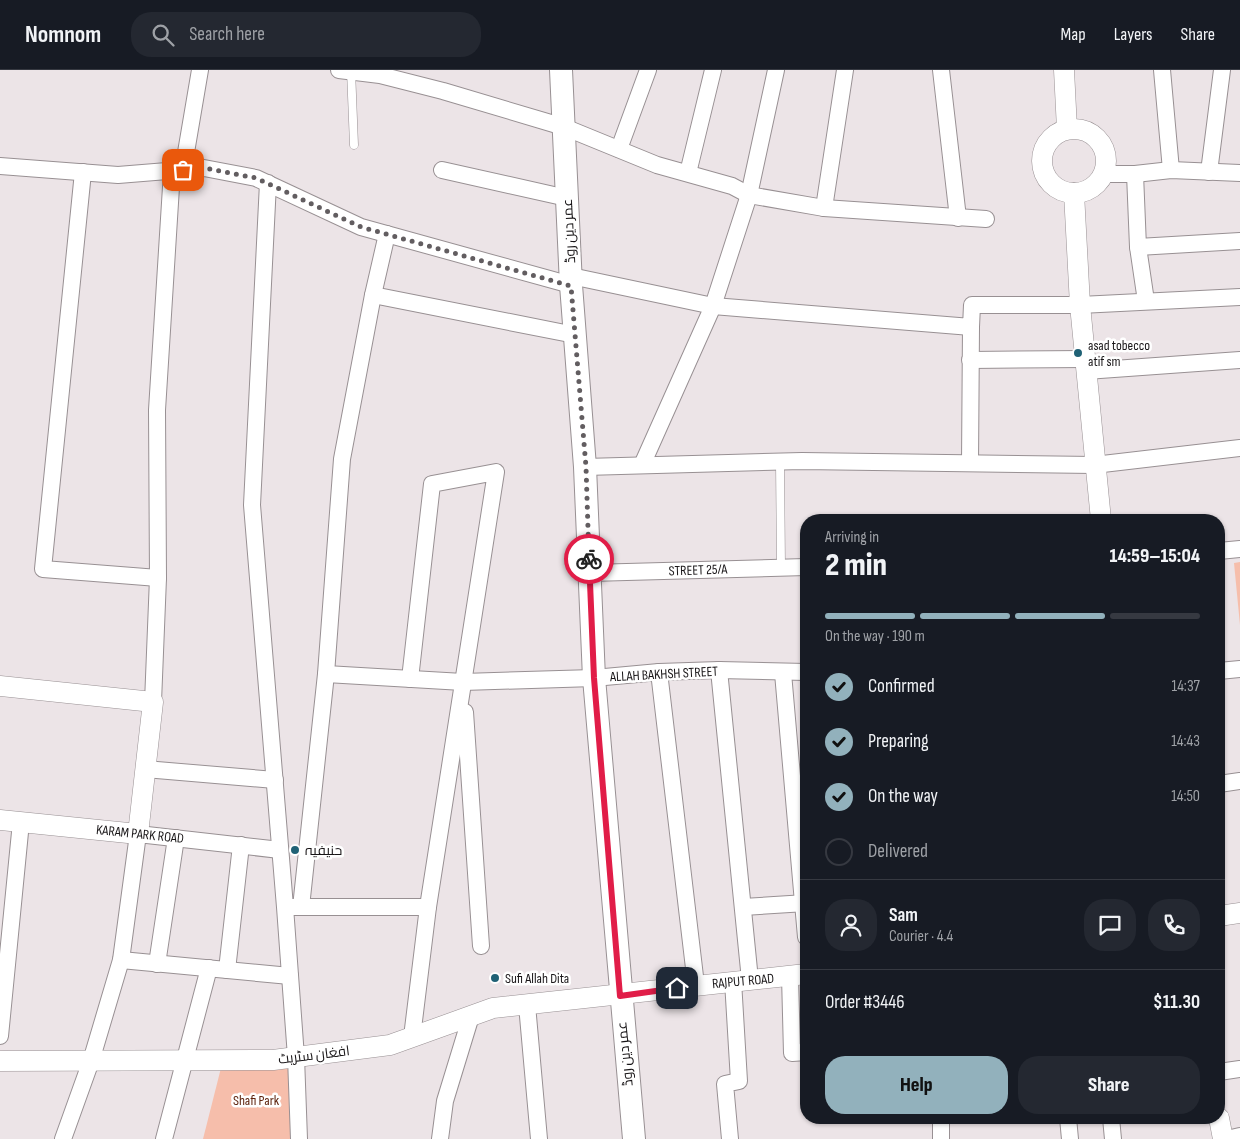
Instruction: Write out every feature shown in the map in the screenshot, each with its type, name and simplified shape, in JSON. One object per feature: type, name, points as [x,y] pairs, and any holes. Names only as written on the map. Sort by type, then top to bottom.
[{"type":"main road","name":"عمر دین روڈ","points":[[561,70],[571,281],[586,467],[594,678],[620,996],[634,1139]]},
{"type":"street","points":[[63,1139],[90,1061],[121,960],[138,834],[153,702],[158,578],[157,410],[177,170],[200,70]]},
{"type":"street","points":[[347,70],[380,75],[443,91],[564,127],[658,165],[732,186],[749,195],[824,208],[986,219]]},
{"type":"street","points":[[619,150],[648,70]]},
{"type":"street","points":[[688,173],[713,70]]},
{"type":"street","points":[[642,465],[713,306],[749,195],[776,70]]},
{"type":"street","points":[[824,208],[845,70]]},
{"type":"street","points":[[941,70],[958,218]]},
{"type":"street","points":[[1064,70],[1067,129]]},
{"type":"street","points":[[1162,70],[1171,170]]},
{"type":"street","points":[[1209,172],[1222,70]]},
{"type":"street","points":[[1075,128],[1090,132],[1102,143],[1107,158],[1104,174],[1092,188],[1074,193],[1057,187],[1048,179],[1043,168],[1043,155],[1047,144],[1056,135],[1067,129],[1075,128]]},
{"type":"street","points":[[0,166],[118,175],[204,168],[256,178],[361,227],[571,281],[713,306],[971,327]]},
{"type":"street","points":[[442,170],[567,198]]},
{"type":"street","points":[[1104,174],[1135,174],[1171,170],[1240,173]]},
{"type":"street","points":[[83,172],[43,569],[158,578]]},
{"type":"street","points":[[1135,174],[1138,247],[1146,302]]},
{"type":"street","points":[[268,183],[252,505],[280,850],[293,906]]},
{"type":"street","points":[[1074,193],[1080,305],[1100,514]]},
{"type":"street","points":[[299,1139],[296,1057],[290,976],[293,906],[326,674],[342,459],[373,296],[387,234]]},
{"type":"street","points":[[1138,247],[1240,241]]},
{"type":"street","points":[[373,296],[575,335]]},
{"type":"street","points":[[970,463],[972,305],[1080,305],[1240,297]]},
{"type":"street","points":[[970,360],[1085,365],[1240,360]]},
{"type":"street","points":[[586,467],[780,462],[1094,465],[1240,448]]},
{"type":"street","points":[[410,679],[432,484],[496,472],[428,907],[412,1037]]},
{"type":"street","points":[[1225,550],[1240,549]]},
{"type":"street","name":"STREET 25/A","points":[[590,573],[800,567]]},
{"type":"street","points":[[1225,670],[1240,669]]},
{"type":"street","points":[[718,670],[743,906],[738,1081],[725,1084],[730,1139]]},
{"type":"street","name":"ALLAH BAKHSH STREET","points":[[326,674],[463,682],[594,678],[660,672],[718,670],[800,672]]},
{"type":"street","points":[[660,672],[696,985]]},
{"type":"street","points":[[783,673],[800,851]]},
{"type":"street","points":[[463,682],[481,946]]},
{"type":"street","points":[[0,686],[153,702]]},
{"type":"street","points":[[145,769],[275,780]]},
{"type":"street","points":[[1225,783],[1240,781]]},
{"type":"street","name":"KARAM PARK ROAD","points":[[0,820],[280,850]]},
{"type":"street","points":[[0,1036],[21,822]]},
{"type":"street","points":[[157,964],[176,838]]},
{"type":"street","points":[[228,970],[241,845]]},
{"type":"street","points":[[743,906],[800,903]]},
{"type":"street","points":[[293,906],[428,907]]},
{"type":"street","points":[[1225,915],[1240,913]]},
{"type":"street","points":[[121,960],[290,976]]},
{"type":"street","points":[[164,1139],[209,968]]},
{"type":"street","points":[[798,975],[792,1053],[800,1052]]},
{"type":"street","name":"RAJPUT ROAD","points":[[620,996],[696,985],[798,975]]},
{"type":"street","name":"افغان سٹریٹ","points":[[0,1061],[273,1060],[390,1045],[493,1008],[620,996]]},
{"type":"street","points":[[527,1005],[539,1139]]},
{"type":"street","points":[[440,1139],[445,1101],[471,1016]]},
{"type":"street","points":[[1225,1071],[1240,1069]]},
{"type":"street","points":[[941,1124],[941,1139]]},
{"type":"street","points":[[1069,1124],[1070,1139]]},
{"type":"street","points":[[1112,1124],[1113,1139]]},
{"type":"street","points":[[1219,1124],[1223,1139]]},
{"type":"street","points":[[1228,1139],[1240,1136]]},
{"type":"street","points":[[535,1139],[543,1139]]},
{"type":"lane","points":[[347,70],[354,145]]},
{"type":"lane","points":[[780,462],[781,568]]},
{"type":"green space","points":[[1240,562],[1240,625],[1234,563]]},
{"type":"green space","name":"Shafi Park","points":[[296,1057],[299,1139],[203,1139],[223,1060]]},
{"type":"way so far","points":[[183,170],[204,168],[256,178],[361,227],[571,286],[586,467],[589,559]]},
{"type":"place","name":"asad tobecco atif sm","points":[[1078,353]]},
{"type":"place","name":"حنیفیہ","points":[[295,850]]},
{"type":"place","name":"Sufi Allah Dita","points":[[495,978]]},
{"type":"route","points":[[589,559],[594,678],[620,996],[677,988]]}]
